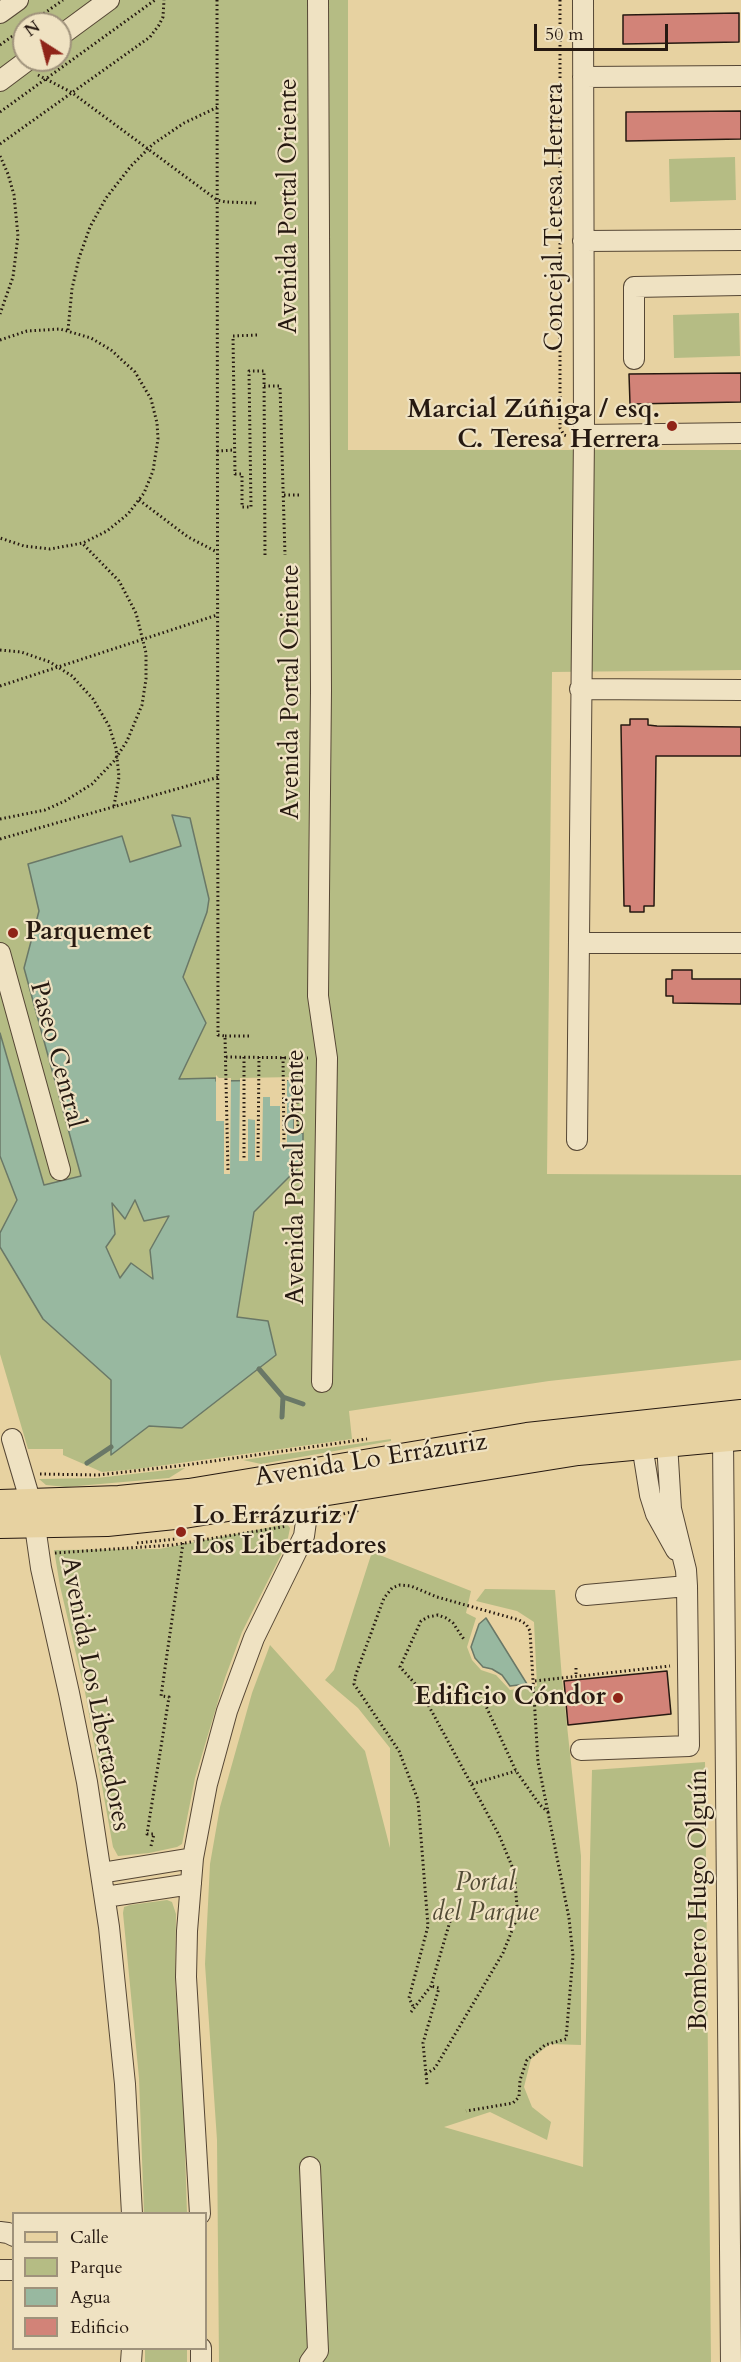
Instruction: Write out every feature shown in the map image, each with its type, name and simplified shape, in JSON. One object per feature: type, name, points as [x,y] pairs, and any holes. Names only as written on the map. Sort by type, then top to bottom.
[{"type":"main road","name":"Avenida Lo Errázuriz","points":[[0,1525],[33,1514],[119,1499],[189,1492],[419,1452],[527,1436],[741,1413]]},
{"type":"main road","name":"Avenida Lo Errázuriz","points":[[0,1503],[33,1514],[107,1523],[164,1517],[518,1460],[732,1437]]},
{"type":"street","points":[[0,13],[18,0]]},
{"type":"street","points":[[72,27],[109,0]]},
{"type":"street","name":"Avenida Portal Oriente","points":[[318,0],[318,467],[321,690],[318,996],[327,1058],[322,1382]]},
{"type":"street","name":"Concejal Teresa Herrera","points":[[577,1140],[584,435],[583,0]]},
{"type":"street","points":[[0,81],[12,72]]},
{"type":"street","points":[[583,77],[741,76]]},
{"type":"street","points":[[583,241],[741,240]]},
{"type":"street","points":[[634,359],[634,287],[741,285]]},
{"type":"street","points":[[584,435],[741,433]]},
{"type":"street","points":[[580,689],[741,690]]},
{"type":"street","points":[[579,943],[741,943]]},
{"type":"street","name":"Paseo Central","points":[[0,953],[60,1170]]},
{"type":"street","name":"Bombero Hugo Olguín","points":[[732,1437],[734,2356]]},
{"type":"street","name":"Avenida Los Libertadores","points":[[12,1439],[33,1514],[41,1568],[82,1760],[105,1897],[120,2028],[132,2212]]},
{"type":"street","points":[[581,1750],[689,1746],[686,1570],[656,1514],[655,1444]]},
{"type":"street","points":[[200,2212],[186,1977],[193,1858],[207,1784],[227,1711],[254,1638],[304,1536],[308,1494]]},
{"type":"street","points":[[586,1595],[687,1586]]},
{"type":"street","name":"Avenida Los Libertadores","points":[[101,1873],[193,1858]]},
{"type":"street","points":[[105,1897],[190,1884]]},
{"type":"street","points":[[310,2167],[318,2351],[310,2362]]},
{"type":"path","points":[[46,12],[63,0]]},
{"type":"path","points":[[0,112],[155,0]]},
{"type":"path","points":[[0,144],[150,37],[163,17],[164,0]]},
{"type":"path","points":[[217,0],[218,1035],[249,1036]]},
{"type":"path","points":[[560,0],[560,428],[564,435],[584,435]]},
{"type":"path","points":[[37,72],[71,92],[217,200],[257,203]]},
{"type":"path","points":[[68,330],[75,273],[90,227],[115,185],[148,148],[184,123],[218,106]]},
{"type":"path","points":[[0,156],[14,195],[18,236],[13,277],[0,314]]},
{"type":"path","points":[[0,340],[19,332],[35,329],[68,330],[91,338],[117,355],[135,372],[151,399],[157,423],[158,447],[151,478],[139,500],[115,526],[83,543],[66,547],[41,549],[0,538]]},
{"type":"path","points":[[257,335],[233,336],[234,450],[235,474],[242,474],[242,507],[251,507],[249,371],[264,371],[266,556]]},
{"type":"path","points":[[264,386],[280,386],[285,555]]},
{"type":"path","points":[[217,450],[234,450]]},
{"type":"path","points":[[284,495],[300,495]]},
{"type":"path","points":[[139,500],[188,537],[217,553]]},
{"type":"path","points":[[0,819],[35,813],[65,801],[92,784],[118,756],[133,729],[142,705],[146,679],[143,640],[136,614],[124,589],[107,566],[83,543]]},
{"type":"path","points":[[0,686],[217,615]]},
{"type":"path","points":[[0,650],[31,655],[59,667],[83,687],[98,705],[109,726],[118,756],[118,784],[114,806]]},
{"type":"path","points":[[0,839],[219,777]]},
{"type":"path","points":[[225,1036],[228,1171]]},
{"type":"path","points":[[226,1057],[327,1058]]},
{"type":"path","points":[[244,1057],[244,1158]]},
{"type":"path","points":[[258,1158],[259,1057]]},
{"type":"path","points":[[296,1057],[298,1130]]},
{"type":"path","points":[[283,1058],[284,1145]]},
{"type":"path","points":[[21,1472],[98,1475],[186,1465],[371,1438]]},
{"type":"path","points":[[148,1866],[154,1834],[147,1834],[170,1697],[161,1696],[183,1543]]},
{"type":"path","points":[[413,2006],[409,1998],[428,1926],[417,1794],[399,1751],[354,1684],[384,1598],[396,1586],[406,1585],[437,1597],[523,1621],[531,1635],[537,1752],[569,1918],[573,1956],[566,2039],[545,2045],[527,2060],[520,2080],[519,2097],[513,2103],[466,2111]]},
{"type":"path","points":[[426,2074],[435,2068],[503,1953],[515,1923],[517,1906],[514,1871],[499,1835],[419,1688],[400,1667],[421,1621],[428,1617],[438,1615],[446,1618],[453,1623],[465,1641]]},
{"type":"path","points":[[535,1681],[688,1664]]},
{"type":"path","points":[[576,1668],[576,1675]]},
{"type":"path","points":[[478,1691],[516,1771],[540,1805],[549,1813]]},
{"type":"path","points":[[472,1784],[516,1771]]},
{"type":"path","points":[[411,2012],[413,2006],[431,1986],[451,1918]]},
{"type":"path","points":[[427,2084],[423,2043],[440,1988],[431,1986]]},
{"type":"green space","points":[[0,0],[348,0],[348,450],[741,450],[741,670],[552,672],[547,1174],[741,1175],[741,1360],[549,1381],[349,1411],[352,1439],[137,1469],[102,1472],[63,1455],[63,1449],[28,1449],[0,1354]]},
{"type":"green space","points":[[735,157],[736,200],[670,202],[669,159]]},
{"type":"green space","points":[[739,313],[740,356],[674,358],[673,315]]},
{"type":"green space","points":[[391,1439],[391,1441],[261,1464],[243,1460]]},
{"type":"green space","points":[[185,1468],[169,1478],[66,1487],[46,1485],[39,1479],[97,1478]]},
{"type":"green space","points":[[287,1524],[290,1528],[287,1543],[242,1632],[225,1678],[195,1778],[182,1844],[149,1853],[118,1856],[113,1847],[85,1692],[60,1586],[54,1550],[159,1549]]},
{"type":"green space","name":"Portal del Parque","points":[[372,1552],[471,1591],[466,1613],[476,1618],[467,1647],[472,1660],[481,1670],[496,1675],[510,1690],[537,1686],[534,1622],[517,1611],[476,1601],[485,1589],[555,1590],[581,1856],[581,2045],[550,2044],[531,2059],[524,2087],[532,2107],[551,2122],[547,2140],[490,2112],[444,2127],[583,2167],[592,1770],[705,1762],[711,2362],[219,2362],[217,2140],[205,1964],[210,1864],[220,1807],[252,1693],[270,1645],[365,1751],[390,1848],[390,1748],[358,1708],[325,1680],[334,1670]]},
{"type":"green space","points":[[167,1900],[172,1902],[176,1914],[175,1981],[187,2212],[144,2212],[139,2078],[123,1913],[124,1907]]},
{"type":"green space","points":[[145,2350],[187,2350],[187,2362],[145,2362]]},
{"type":"water","points":[[172,815],[190,818],[209,899],[207,912],[183,977],[206,1023],[179,1079],[294,1080],[294,1132],[303,1133],[303,1163],[254,1212],[237,1317],[268,1321],[276,1355],[182,1428],[149,1426],[111,1455],[111,1380],[43,1319],[0,1247],[0,1233],[17,1200],[0,1156],[0,1033],[44,1185],[81,1176],[24,968],[39,911],[28,864],[122,836],[130,862],[181,846]],"holes":[[[135,1200],[144,1221],[169,1216],[150,1250],[153,1279],[131,1263],[120,1278],[106,1247],[115,1234],[112,1203],[125,1219]]]},
{"type":"water","points":[[486,1618],[527,1684],[510,1686],[502,1675],[483,1667],[475,1658],[471,1647],[479,1624]]},
{"type":"pier","points":[[216,1075],[219,1078],[231,1078],[230,1174],[224,1174],[224,1121],[216,1121]]},
{"type":"pier","points":[[294,1077],[297,1080],[297,1130],[303,1130],[303,1133],[294,1133],[294,1080],[287,1080],[287,1147],[280,1147],[280,1106],[270,1106],[270,1097],[263,1097],[262,1161],[255,1161],[255,1120],[248,1119],[248,1161],[239,1161],[240,1078]]},
{"type":"building","points":[[739,13],[739,42],[623,44],[623,15]]},
{"type":"building","points":[[741,111],[741,139],[626,141],[626,112]]},
{"type":"building","points":[[741,373],[741,402],[630,404],[629,374]]},
{"type":"building","points":[[630,719],[648,719],[648,725],[657,726],[741,727],[741,756],[656,756],[654,906],[644,906],[644,912],[630,912],[630,906],[624,906],[621,725],[630,725]]},
{"type":"building","points":[[672,970],[692,970],[692,979],[741,979],[741,1004],[673,1003],[673,996],[666,996],[666,979],[672,979]]},
{"type":"building","name":"Edificio Cóndor","points":[[667,1671],[671,1714],[568,1725],[564,1681]]},
{"type":"waterway","points":[[259,1369],[283,1397],[303,1404]]},
{"type":"waterway","points":[[282,1417],[283,1397]]},
{"type":"waterway","points":[[87,1463],[111,1447]]},
{"type":"place","name":"Marcial Zúñiga / esq. C. Teresa Herrera","points":[[672,426]]},
{"type":"place","name":"Parquemet","points":[[13,933]]},
{"type":"place","name":"Lo Errázuriz / Los Libertadores","points":[[181,1532]]},
{"type":"place","name":"Edificio Cóndor","points":[[618,1698]]}]
